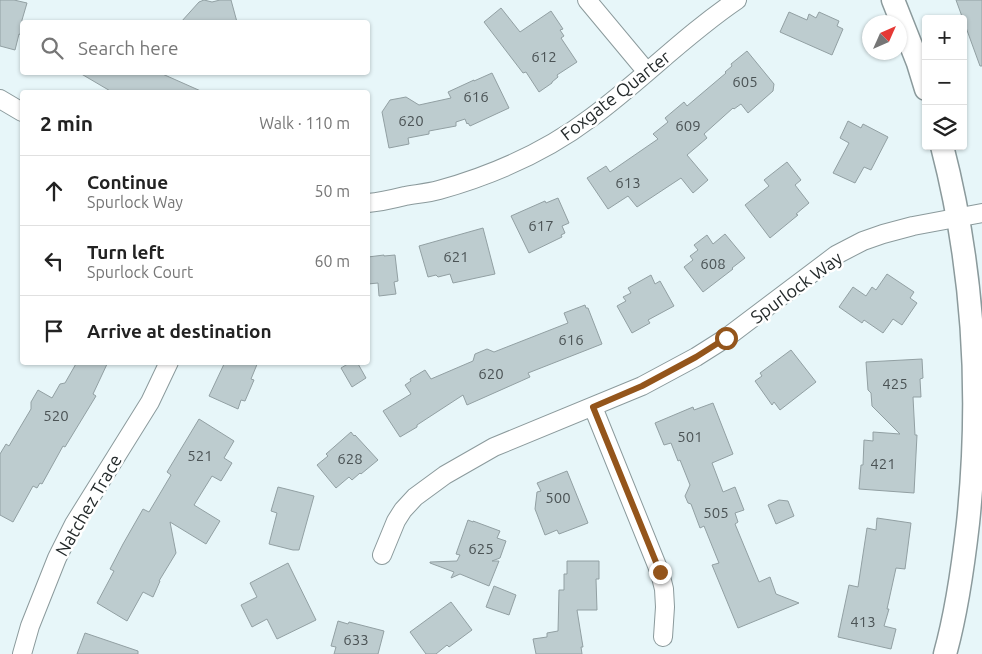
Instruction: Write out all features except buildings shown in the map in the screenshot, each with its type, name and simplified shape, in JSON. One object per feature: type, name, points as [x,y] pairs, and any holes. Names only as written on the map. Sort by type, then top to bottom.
[{"type":"street","points":[[587,0],[647,72]]},
{"type":"street","name":"Foxgate Quarter","points":[[370,203],[436,191],[502,168],[552,143],[593,116],[696,31],[737,0]]},
{"type":"street","points":[[893,0],[922,76]]},
{"type":"street","points":[[0,99],[20,111]]},
{"type":"street","points":[[943,150],[958,218],[971,317],[974,365],[976,499],[945,654]]},
{"type":"street","name":"Spurlock Way","points":[[382,555],[396,521],[403,510],[415,497],[445,475],[494,448],[642,386],[696,357],[726,338],[836,254],[883,234],[982,213]]},
{"type":"street","name":"Natchez Trace","points":[[22,654],[30,626],[61,549],[74,524],[150,402],[168,365]]},
{"type":"street","points":[[593,407],[660,572],[665,606],[663,637]]},
{"type":"route","points":[[660,572],[593,407],[642,386],[696,357],[726,338]]}]
